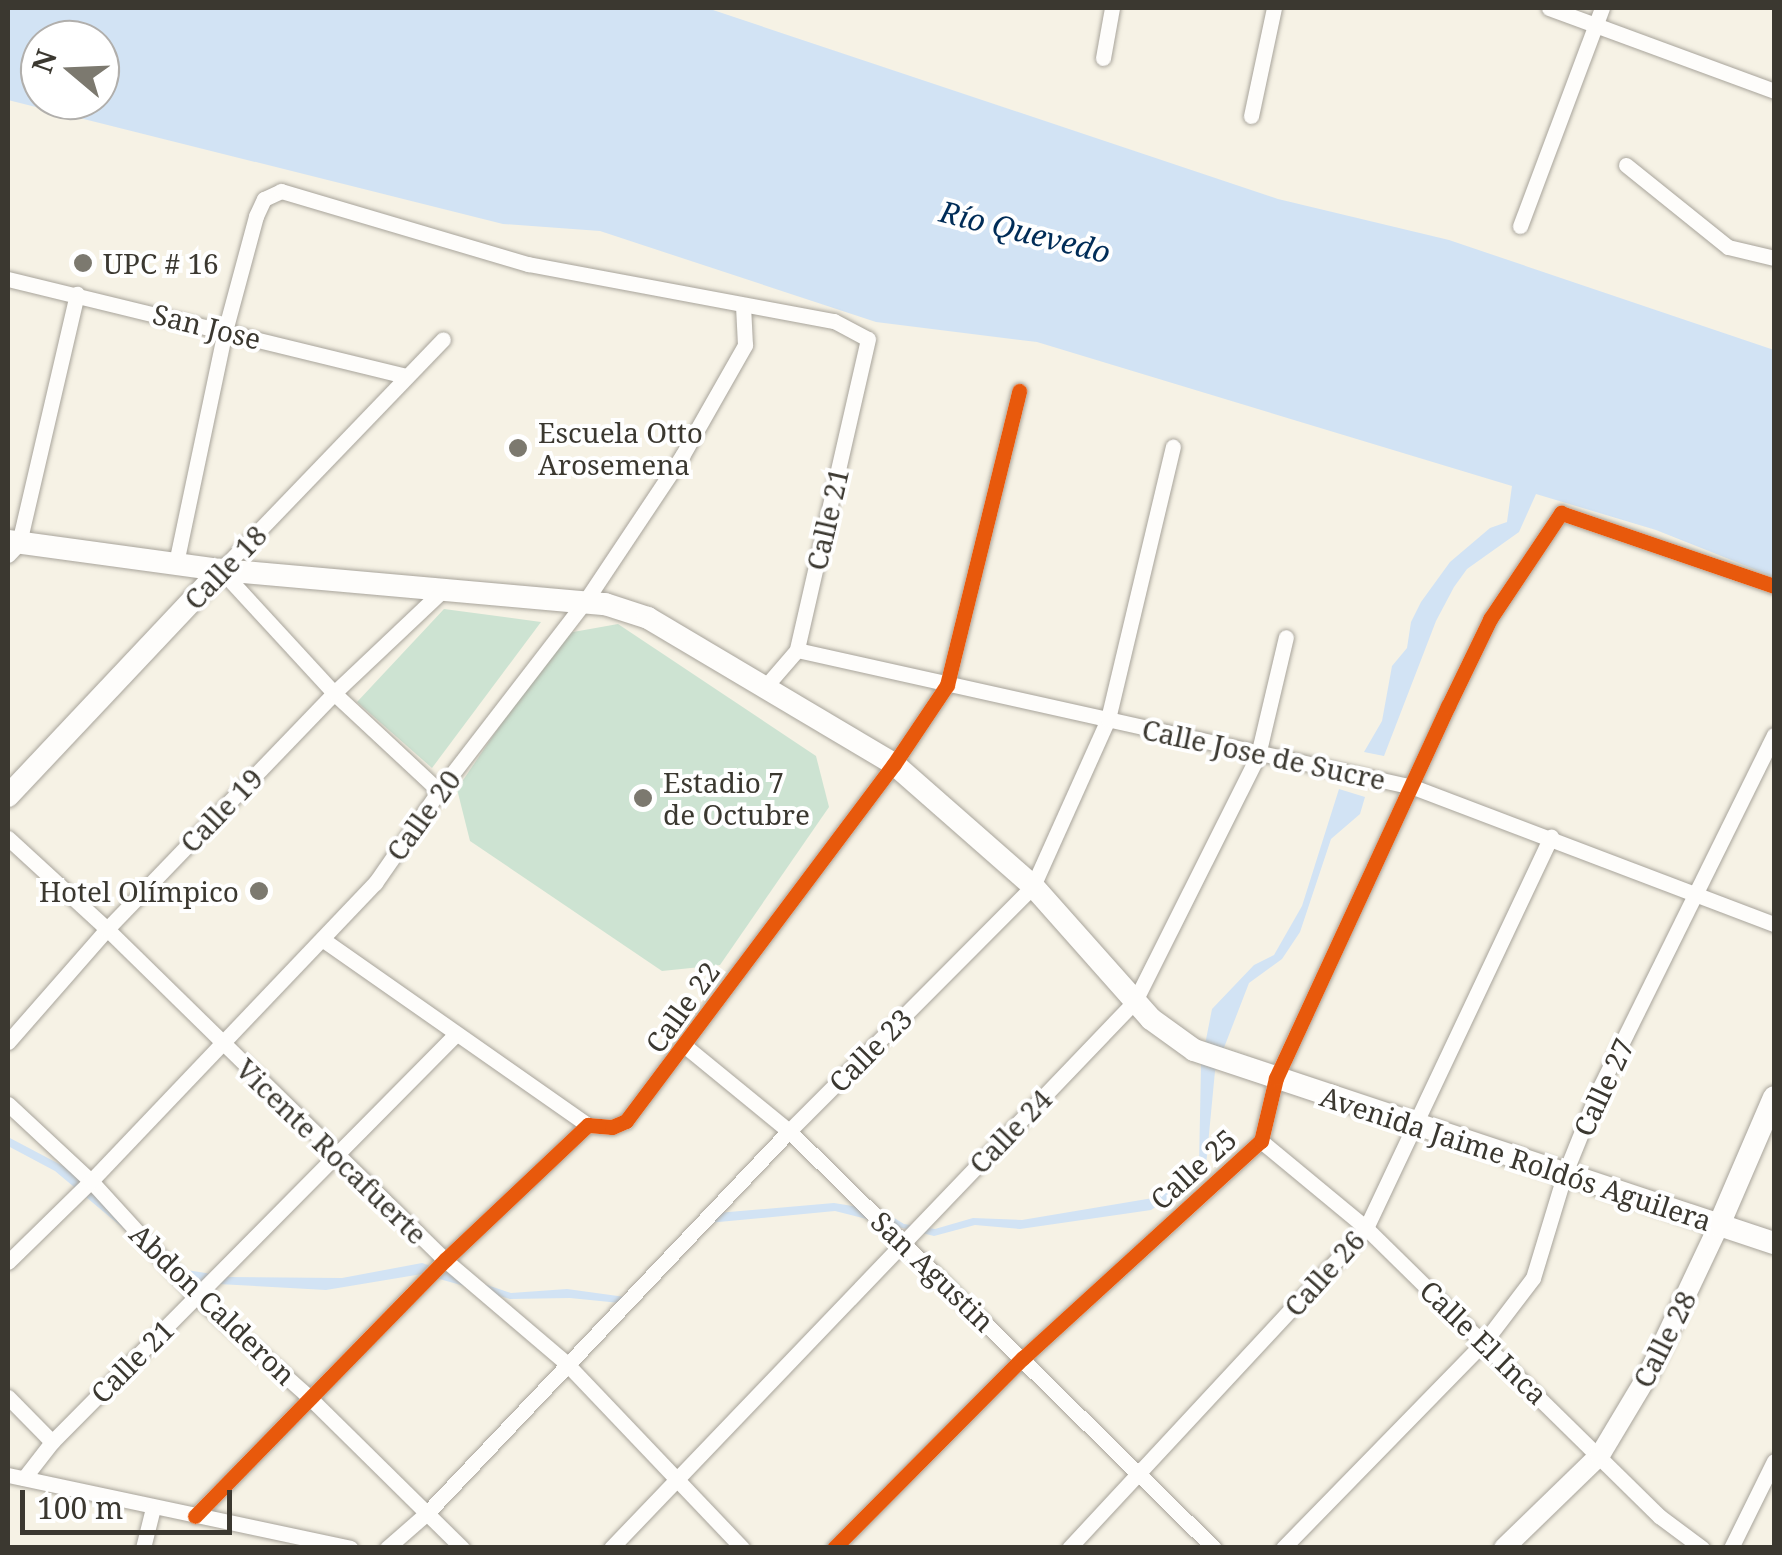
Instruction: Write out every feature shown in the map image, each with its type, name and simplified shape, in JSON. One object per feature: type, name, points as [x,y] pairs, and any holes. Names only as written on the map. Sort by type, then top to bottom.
[{"type":"main road","name":"Avenida Jaime Roldós Aguilera","points":[[11,546],[221,570],[584,603],[616,607],[648,618],[894,764],[1033,886],[1135,1001],[1168,1034],[1194,1050],[1774,1243]]},
{"type":"main road","name":"Calle 18","points":[[8,796],[221,570]]},
{"type":"main road","name":"Calle 28","points":[[1719,1226],[1774,1096]]},
{"type":"street","points":[[1102,58],[1112,8]]},
{"type":"street","points":[[1250,116],[1274,8]]},
{"type":"street","points":[[1550,8],[1774,91]]},
{"type":"street","points":[[1520,226],[1602,8]]},
{"type":"street","points":[[1626,165],[1728,247],[1774,258]]},
{"type":"street","points":[[176,563],[225,331],[256,216],[264,200],[282,191],[528,264],[743,305]]},
{"type":"street","name":"San Jose","points":[[8,280],[406,376]]},
{"type":"street","points":[[11,546],[77,294]]},
{"type":"street","name":"Calle 21","points":[[743,305],[834,321],[868,340],[797,650],[765,687]]},
{"type":"street","name":"Calle 20","points":[[8,1262],[91,1181],[375,883],[438,791],[584,603],[729,379],[745,345],[743,305]]},
{"type":"street","name":"Calle 18","points":[[221,570],[443,339]]},
{"type":"street","name":"Calle 22","points":[[195,1516],[444,1260],[588,1125],[612,1127],[626,1121],[685,1046],[820,857],[894,764],[948,685],[1019,391]]},
{"type":"street","name":"Calle 23","points":[[387,1548],[427,1513],[789,1131],[1033,886],[1108,719],[1174,448]]},
{"type":"street","name":"Calle 25","points":[[834,1548],[1023,1358],[1261,1141],[1276,1078],[1490,619],[1561,513],[1774,586]]},
{"type":"street","points":[[221,570],[334,693],[438,791]]},
{"type":"street","name":"Calle 19","points":[[8,1042],[107,929],[334,693],[445,588]]},
{"type":"street","name":"Calle 24","points":[[611,1548],[1135,1001],[1258,755],[1286,638]]},
{"type":"street","name":"Calle Jose de Sucre","points":[[797,650],[1413,787],[1552,836],[1774,924]]},
{"type":"street","name":"Calle 27","points":[[1289,1546],[1485,1341],[1533,1278],[1564,1173],[1599,1089],[1774,735]]},
{"type":"street","name":"Calle 26","points":[[1069,1548],[1366,1228],[1552,836]]},
{"type":"street","name":"Vicente Rocafuerte","points":[[8,838],[107,929],[444,1260],[566,1364],[742,1548]]},
{"type":"street","points":[[322,939],[588,1125]]},
{"type":"street","name":"Calle 21","points":[[16,1477],[456,1034]]},
{"type":"street","name":"San Agustin","points":[[685,1046],[789,1131],[1214,1548]]},
{"type":"street","name":"Abdon Calderon","points":[[8,1104],[91,1181],[196,1296],[310,1398],[462,1548]]},
{"type":"street","name":"Calle El Inca","points":[[1261,1141],[1366,1228],[1659,1516],[1702,1548]]},
{"type":"street","name":"Calle 28","points":[[1504,1548],[1600,1455],[1649,1372],[1719,1226]]},
{"type":"street","points":[[8,1397],[52,1442]]},
{"type":"street","points":[[1731,1548],[1774,1461]]},
{"type":"street","points":[[16,1477],[350,1548]]},
{"type":"street","points":[[144,1548],[153,1508]]},
{"type":"green space","points":[[444,609],[541,622],[432,768],[357,702]]},
{"type":"green space","name":"Estadio 7 de Octubre","points":[[618,624],[816,756],[829,807],[720,965],[662,971],[470,841],[457,789],[562,634]]},
{"type":"water","name":"Río Quevedo","points":[[8,8],[707,8],[1278,199],[1449,240],[1774,350],[1774,577],[1656,530],[1536,494],[1519,532],[1467,569],[1454,587],[1436,621],[1384,756],[1364,752],[1382,721],[1392,666],[1407,648],[1411,622],[1421,602],[1450,562],[1490,528],[1507,522],[1512,486],[1037,342],[876,322],[600,231],[503,224],[88,120],[120,120],[120,20],[20,20],[20,103],[8,100]]},
{"type":"water","points":[[1339,789],[1365,797],[1360,814],[1331,839],[1300,932],[1282,959],[1249,983],[1215,1071],[1205,1176],[1151,1210],[1020,1229],[975,1225],[934,1236],[835,1211],[708,1223],[630,1304],[570,1298],[510,1299],[422,1274],[326,1290],[218,1284],[186,1281],[55,1171],[8,1146],[8,1137],[82,1176],[187,1270],[230,1277],[342,1278],[422,1263],[511,1293],[567,1289],[625,1297],[717,1213],[834,1203],[883,1211],[904,1224],[935,1229],[973,1218],[1022,1220],[1153,1198],[1199,1166],[1201,1065],[1212,1009],[1254,965],[1274,955],[1302,906]]},
{"type":"cycle path","points":[[195,1516],[445,1260],[588,1125],[612,1127],[626,1121],[894,764],[947,685],[1019,391]]},
{"type":"cycle path","points":[[834,1548],[1023,1358],[1261,1141],[1276,1078],[1448,706],[1490,619],[1561,513],[1774,586]]},
{"type":"place","name":"UPC # 16","points":[[83,263]]},
{"type":"place","name":"Escuela Otto Arosemena","points":[[518,448]]},
{"type":"place","name":"Estadio 7 de Octubre","points":[[643,798]]},
{"type":"place","name":"Hotel Olímpico","points":[[259,891]]}]
